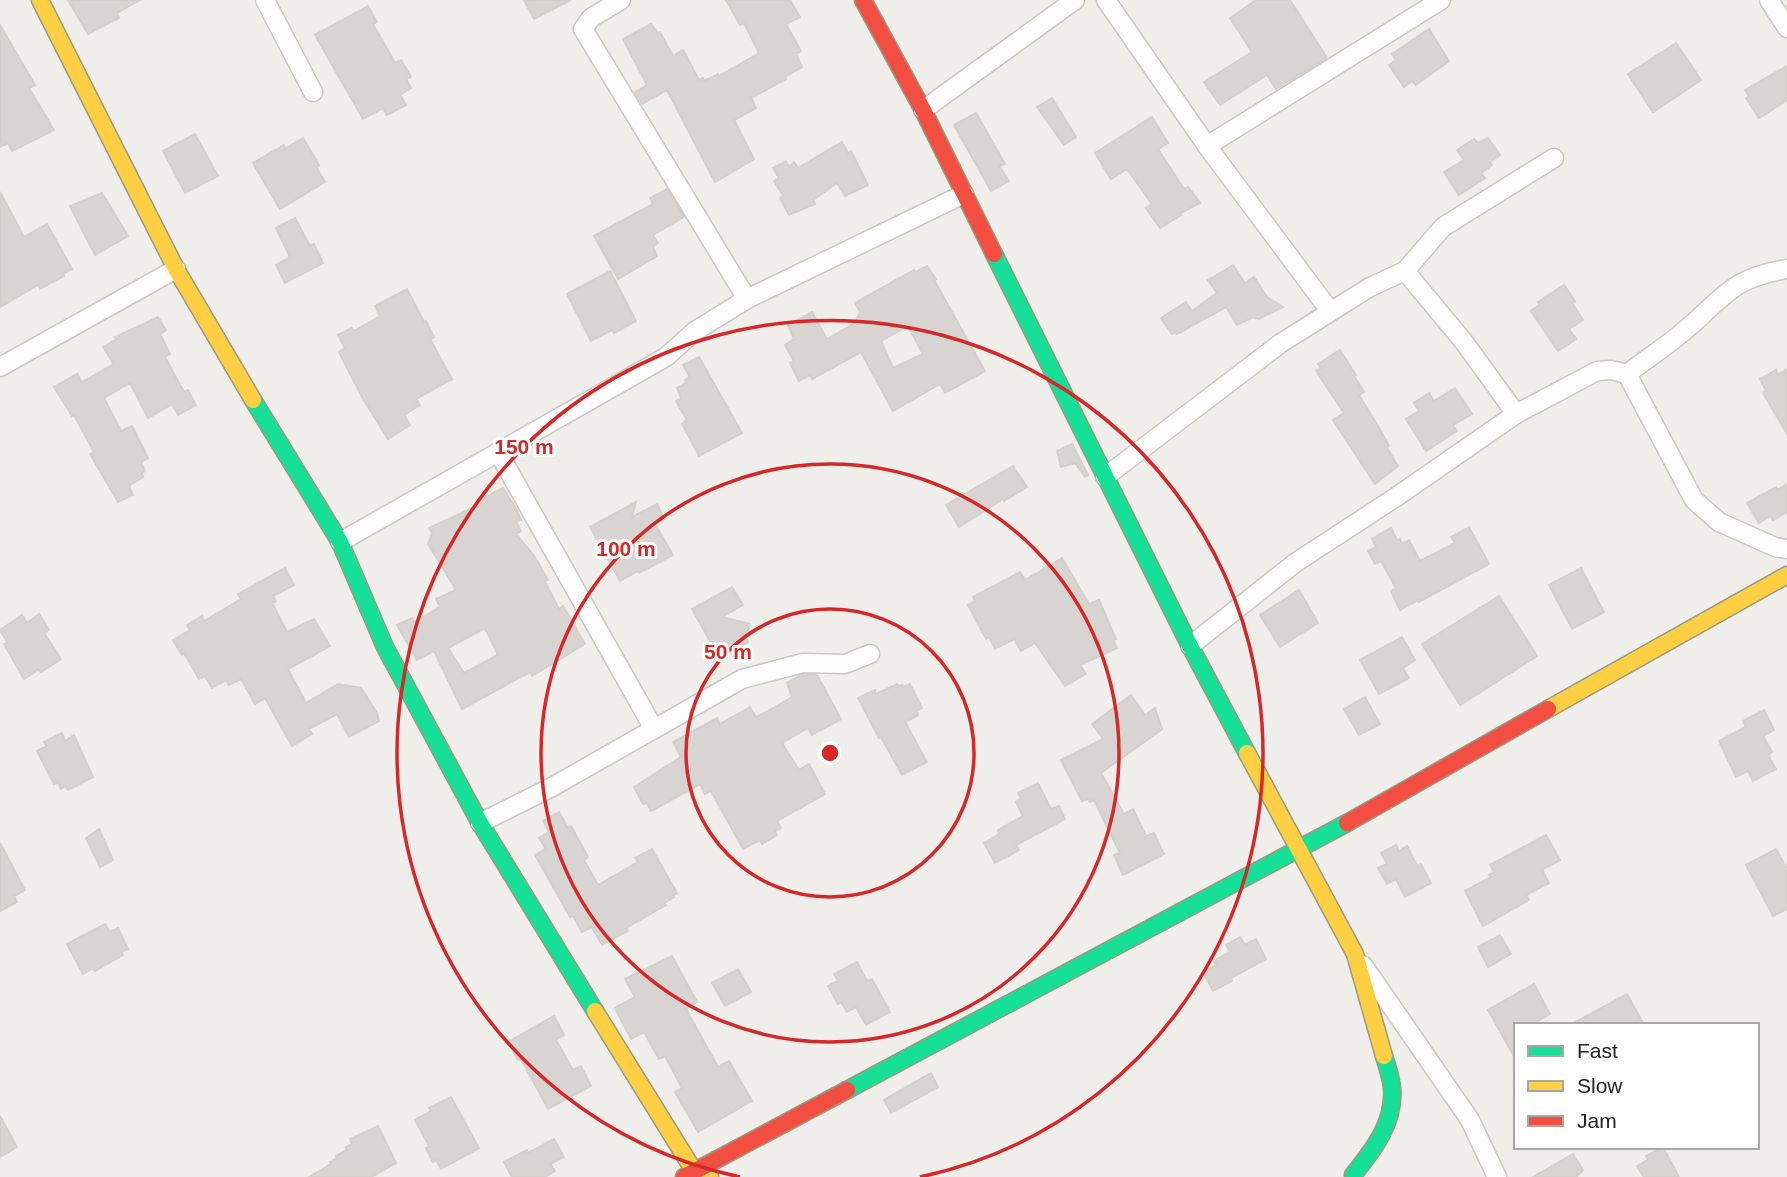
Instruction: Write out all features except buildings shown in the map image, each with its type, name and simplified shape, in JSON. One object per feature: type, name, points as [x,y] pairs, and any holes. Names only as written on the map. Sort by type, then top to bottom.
[{"type":"street","points":[[40,0],[176,269],[267,425],[340,542],[385,647],[480,823],[689,1174]]},
{"type":"street","points":[[265,0],[313,92]]},
{"type":"street","points":[[621,0],[591,18],[583,29],[747,299]]},
{"type":"street","points":[[863,0],[923,110],[1190,646],[1355,954],[1442,1076],[1470,1120],[1497,1177]]},
{"type":"street","points":[[923,110],[1075,0]]},
{"type":"street","points":[[1106,0],[1207,146],[1329,311]]},
{"type":"street","points":[[1207,146],[1441,0]]},
{"type":"street","points":[[1769,0],[1787,28]]},
{"type":"street","points":[[1105,477],[1281,343],[1370,287],[1405,271],[1443,227],[1554,158]]},
{"type":"street","points":[[340,542],[666,357],[695,331],[747,299],[964,194]]},
{"type":"street","points":[[0,367],[176,269]]},
{"type":"street","points":[[1627,374],[1684,331],[1728,289],[1761,273],[1787,269]]},
{"type":"street","points":[[1405,271],[1464,342],[1516,414]]},
{"type":"street","points":[[1190,646],[1295,563],[1516,414],[1597,371],[1611,370],[1627,374],[1695,500],[1719,522],[1774,547],[1787,549]]},
{"type":"street","points":[[498,452],[654,729]]},
{"type":"street","points":[[689,1174],[1300,849],[1787,575]]},
{"type":"street","points":[[480,823],[552,787],[742,679],[803,663],[845,664],[870,653]]},
{"type":"street","points":[[1353,1175],[1379,1142],[1389,1116],[1392,1089],[1381,1040],[1355,954]]},
{"type":"street","points":[[689,1174],[710,1177]]},
{"type":"traffic: fast","points":[[994,254],[1190,646],[1247,753]]},
{"type":"traffic: fast","points":[[253,400],[340,542],[385,647],[480,823],[595,1011]]},
{"type":"traffic: fast","points":[[847,1090],[1347,823]]},
{"type":"traffic: fast","points":[[1353,1175],[1375,1146],[1390,1113],[1392,1088],[1384,1056]]},
{"type":"traffic: slow","points":[[40,0],[176,269],[253,400]]},
{"type":"traffic: slow","points":[[1548,709],[1787,575]]},
{"type":"traffic: slow","points":[[1247,753],[1355,954],[1384,1056]]},
{"type":"traffic: slow","points":[[595,1011],[694,1171],[710,1177]]},
{"type":"traffic: jam","points":[[863,0],[923,110],[994,254]]},
{"type":"traffic: jam","points":[[1347,823],[1548,709]]},
{"type":"traffic: jam","points":[[684,1177],[847,1090]]}]
